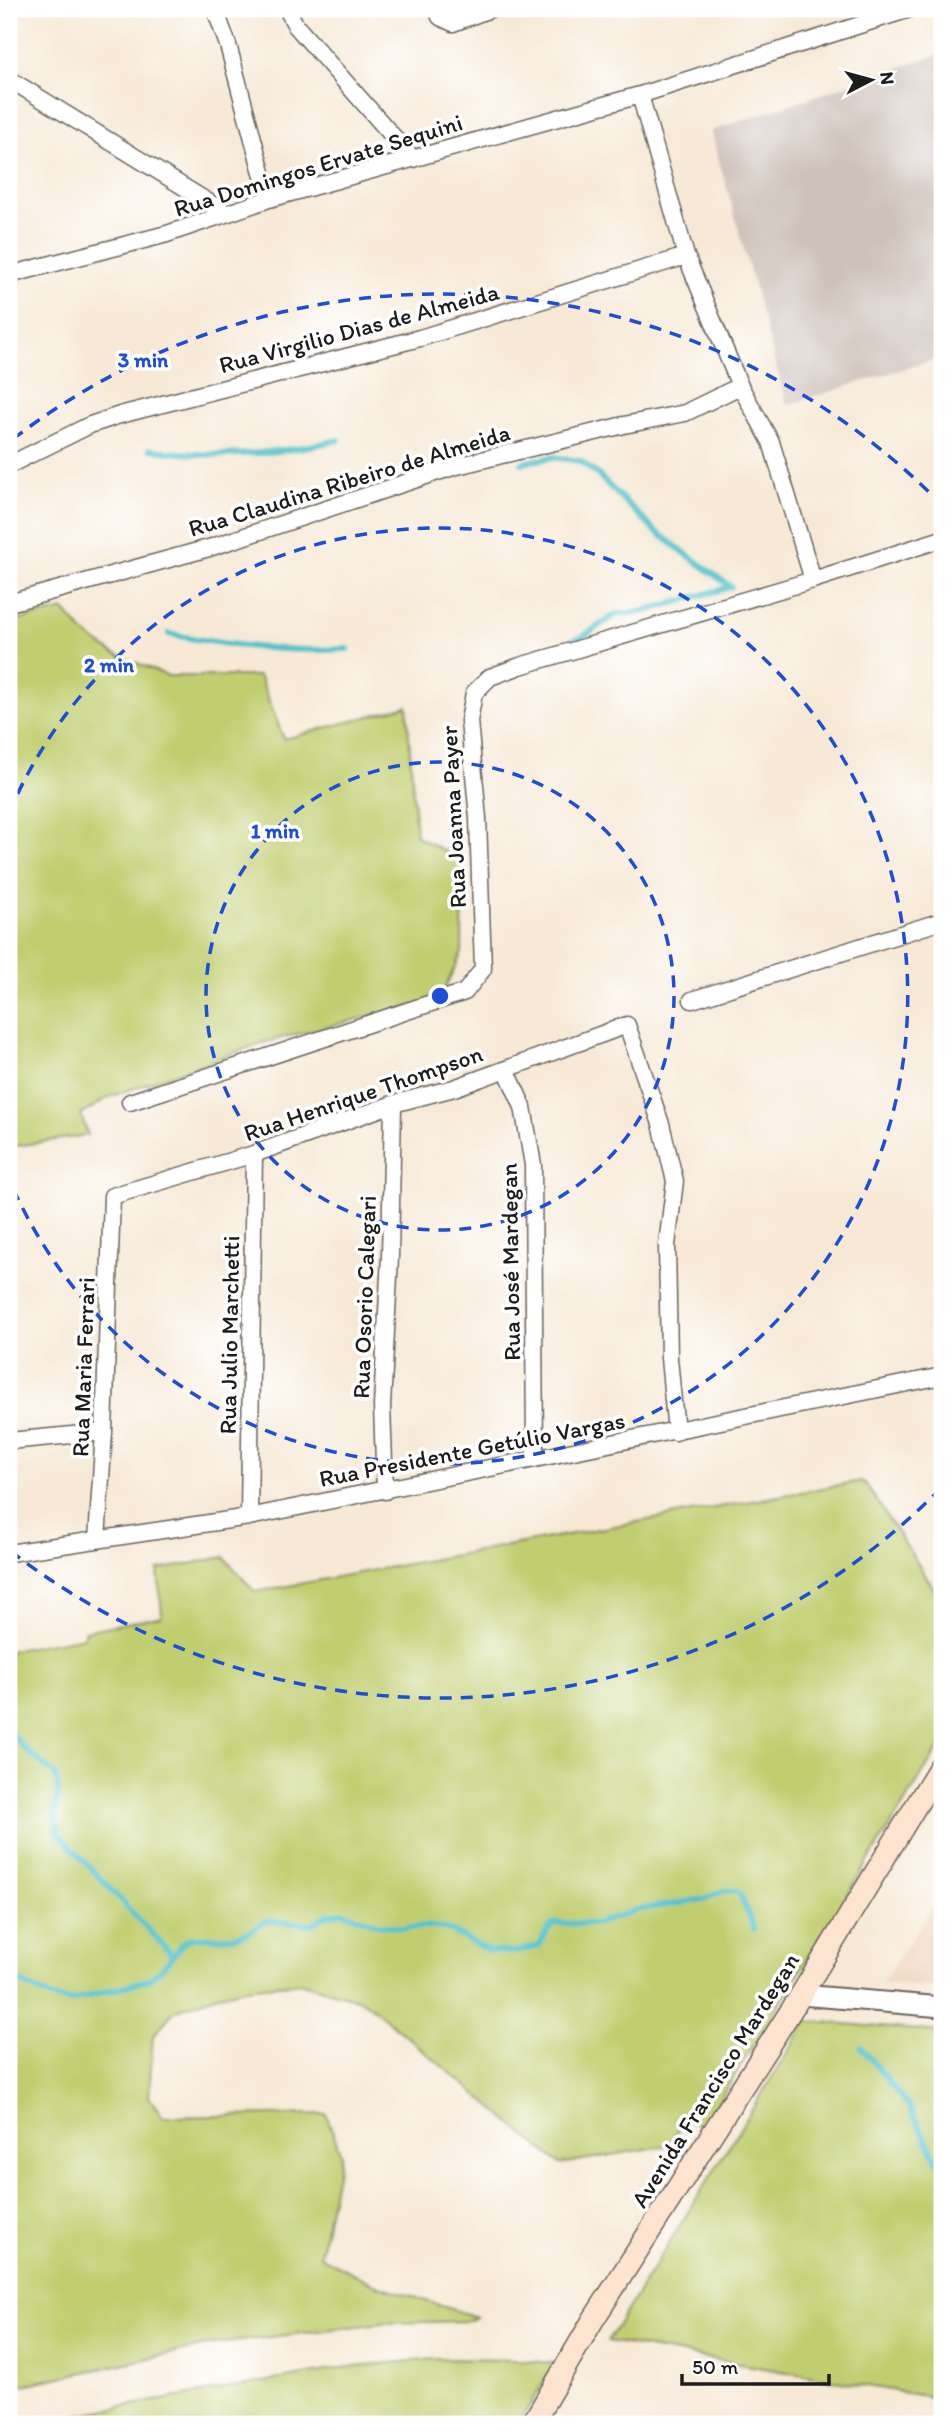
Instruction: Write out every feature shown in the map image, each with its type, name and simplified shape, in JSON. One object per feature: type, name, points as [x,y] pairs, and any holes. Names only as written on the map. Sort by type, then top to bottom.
[{"type":"main road","name":"Avenida Francisco Mardegan","points":[[537,2416],[593,2320],[801,1994],[942,1763]]},
{"type":"street","points":[[215,9],[228,45],[269,199]]},
{"type":"street","points":[[287,9],[296,26],[413,159]]},
{"type":"street","points":[[439,13],[453,23],[490,9]]},
{"type":"street","name":"Rua Domingos Ervate Sequini","points":[[9,275],[167,234],[269,199],[640,95],[910,9]]},
{"type":"street","points":[[9,79],[226,213]]},
{"type":"street","points":[[640,95],[685,256],[740,387],[772,442],[813,580]]},
{"type":"street","name":"Rua Virgilio Dias de Almeida","points":[[9,465],[90,425],[120,415],[420,338],[685,256]]},
{"type":"street","name":"Rua Claudina Ribeiro de Almeida","points":[[9,603],[209,548],[453,467],[624,425],[685,413],[740,387]]},
{"type":"street","name":"Rua Joanna Payer","points":[[130,1102],[465,992],[483,968],[478,818],[469,721],[474,693],[489,677],[942,539]]},
{"type":"street","points":[[692,1000],[942,921]]},
{"type":"street","name":"Rua Henrique Thompson","points":[[112,1196],[254,1154],[393,1104],[454,1088],[627,1025],[661,1124],[675,1181],[667,1245],[670,1357],[676,1432]]},
{"type":"street","name":"Rua José Mardegan","points":[[506,1069],[523,1107],[533,1165],[535,1459]]},
{"type":"street","name":"Rua Osorio Calegari","points":[[385,1491],[382,1406],[390,1257],[393,1104]]},
{"type":"street","name":"Rua Julio Marchetti","points":[[249,1517],[254,1154]]},
{"type":"street","name":"Rua Maria Ferrari","points":[[97,1540],[104,1432],[112,1196]]},
{"type":"street","name":"Rua Presidente Getúlio Vargas","points":[[9,1553],[249,1517],[942,1376]]},
{"type":"street","points":[[9,1441],[104,1432]]},
{"type":"street","points":[[801,1994],[942,2007]]},
{"type":"shaded area","points":[[942,53],[942,357],[787,405],[711,131]]},
{"type":"shaded area","points":[[942,1893],[942,1988],[882,1983]]},
{"type":"green space","points":[[64,610],[83,632],[113,653],[168,676],[259,676],[284,739],[407,706],[416,836],[463,861],[462,952],[440,999],[265,1042],[109,1097],[81,1115],[88,1135],[9,1147],[9,622]]},
{"type":"green space","points":[[861,1481],[865,1483],[942,1601],[942,1743],[703,2126],[685,2119],[669,2145],[560,2164],[364,2001],[302,1983],[253,1987],[215,1996],[174,2011],[153,2036],[149,2097],[163,2117],[326,2114],[341,2154],[320,2256],[374,2284],[476,2317],[471,2321],[382,2323],[216,2344],[9,2388],[9,1651],[84,1637],[84,1631],[162,1616],[158,1570],[224,1557],[255,1592]]},
{"type":"green space","points":[[807,2021],[942,2032],[942,2399],[608,2341]]},
{"type":"green space","points":[[436,2359],[556,2363],[518,2424],[24,2424],[355,2366]]},
{"type":"waterway","points":[[150,449],[197,454],[245,454],[339,440]]},
{"type":"waterway","points":[[522,463],[553,457],[580,461],[655,531],[731,587]]},
{"type":"waterway","points":[[550,649],[584,636],[616,614],[641,612],[731,587]]},
{"type":"waterway","points":[[169,634],[258,648],[348,649]]},
{"type":"waterway","points":[[9,1731],[55,1775],[58,1789],[55,1816],[59,1834],[173,1956]]},
{"type":"waterway","points":[[9,1977],[53,1998],[71,2001],[148,1980],[163,1968],[184,1942],[192,1938],[234,1937],[246,1934],[266,1921],[312,1924],[327,1915],[343,1912],[380,1925],[447,1929],[489,1951],[516,1952],[539,1946],[549,1928],[556,1923],[596,1924],[636,1910],[704,1899],[723,1891],[735,1890],[740,1894],[754,1929]]},
{"type":"waterway","points":[[861,2047],[909,2107],[942,2165]]}]
